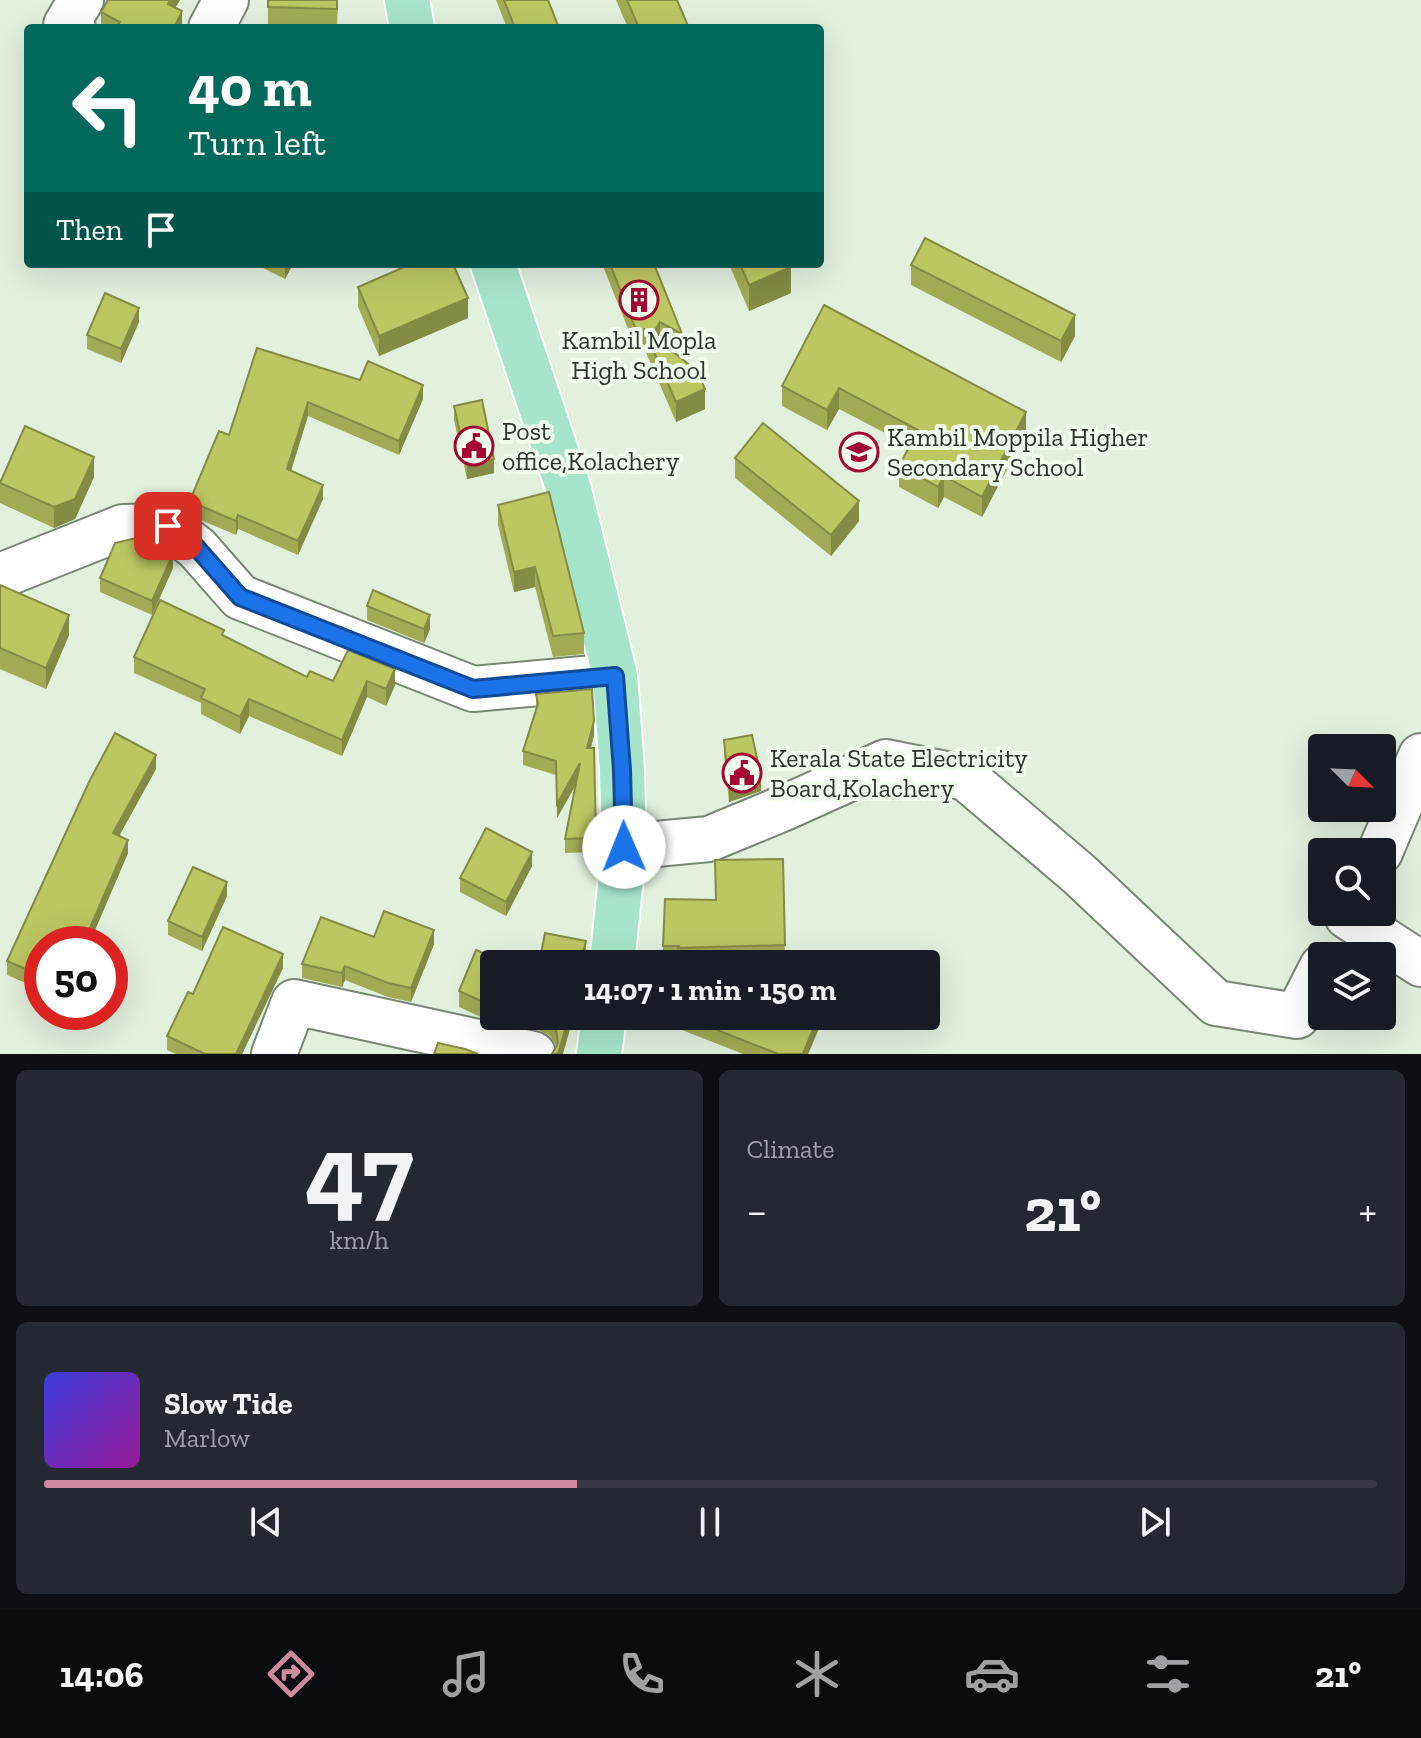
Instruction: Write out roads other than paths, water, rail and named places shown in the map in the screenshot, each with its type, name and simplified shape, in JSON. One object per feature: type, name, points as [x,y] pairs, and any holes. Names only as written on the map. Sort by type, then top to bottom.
[{"type":"main road","points":[[407,0],[411,24]]},
{"type":"main road","points":[[494,268],[569,490],[615,676],[624,847],[613,950]]},
{"type":"main road","points":[[599,1054],[602,1030]]},
{"type":"street","points":[[67,24],[81,0]]},
{"type":"street","points":[[213,24],[226,0]]},
{"type":"street","points":[[0,576],[123,527],[168,526],[197,548],[240,597],[473,689],[615,676]]},
{"type":"street","points":[[1386,838],[1421,756]]},
{"type":"street","points":[[624,847],[709,839],[886,762],[966,778],[1079,874],[1216,1003],[1297,1016],[1308,994]]},
{"type":"street","points":[[1366,926],[1421,964]]},
{"type":"street","points":[[274,1054],[294,1002],[533,1054]]},
{"type":"place","name":"Kambil Mopla High School","points":[[639,300]]},
{"type":"place","name":"Post office,Kolachery","points":[[474,446]]},
{"type":"place","name":"Kambil Moppila Higher Secondary School","points":[[859,452]]},
{"type":"place","name":"Kerala State Electricity Board,Kolachery","points":[[742,773]]}]
